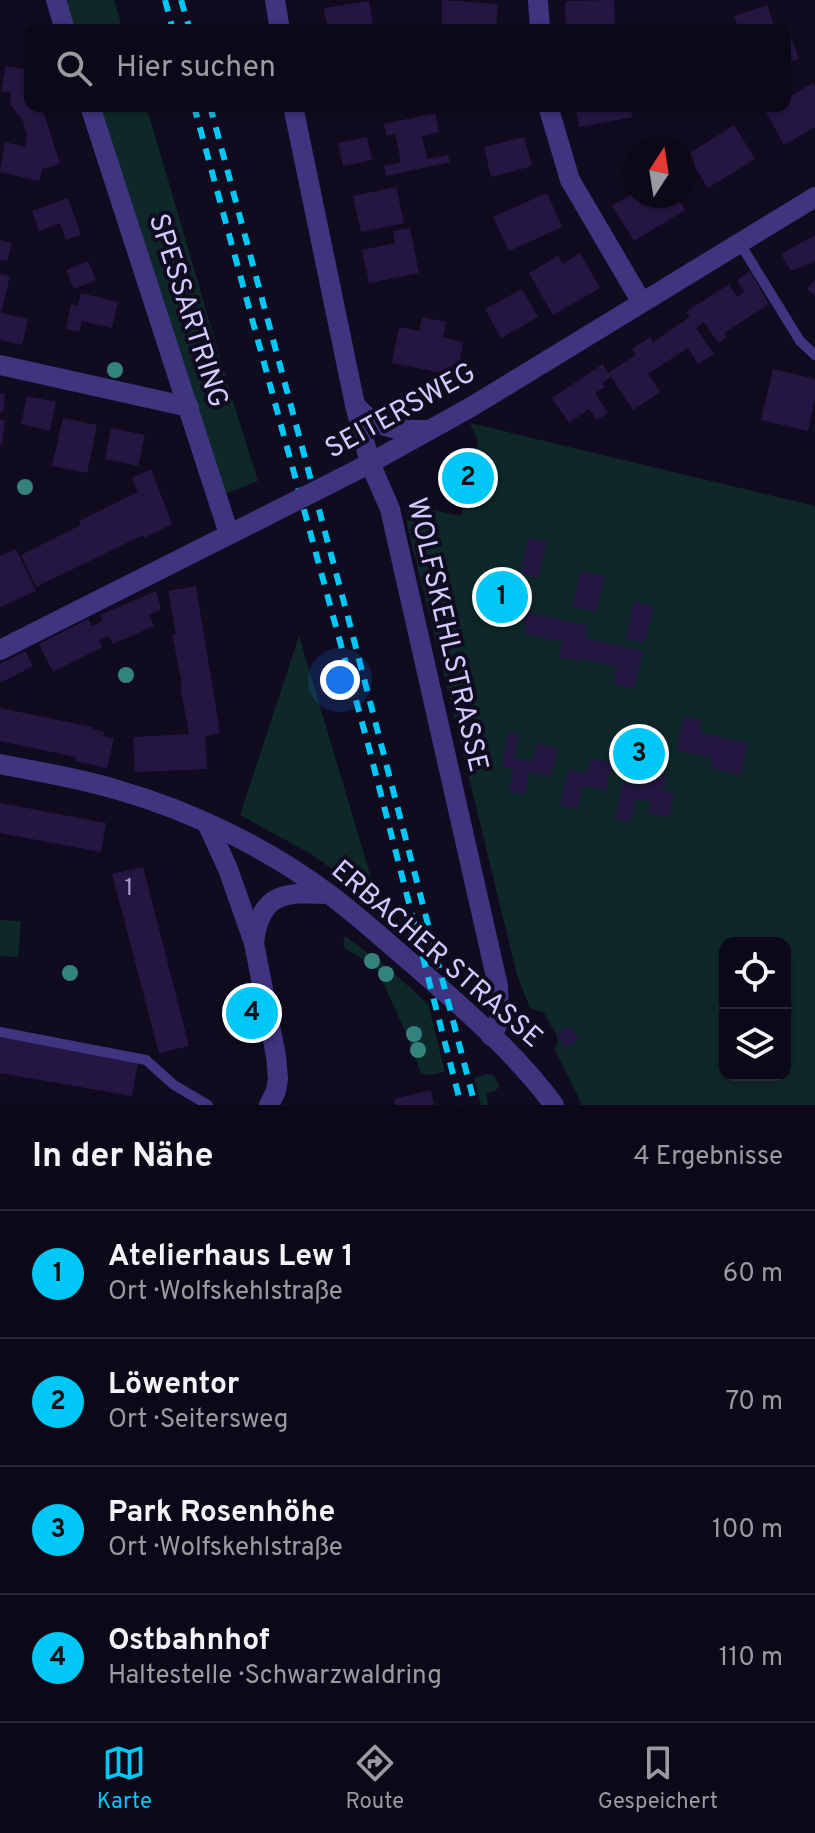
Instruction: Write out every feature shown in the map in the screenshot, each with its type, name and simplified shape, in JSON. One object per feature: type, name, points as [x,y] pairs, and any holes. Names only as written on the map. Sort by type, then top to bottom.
[{"type":"street","points":[[56,0],[63,24]]},
{"type":"street","points":[[275,0],[279,24]]},
{"type":"street","points":[[538,0],[540,24]]},
{"type":"street","name":"SPESSARTRING","points":[[92,112],[229,534]]},
{"type":"street","name":"WOLFSKEHLSTRASSE","points":[[294,112],[366,465],[390,509],[498,986],[499,1022],[491,1036]]},
{"type":"street","points":[[550,112],[570,180],[641,301]]},
{"type":"street","name":"SEITERSWEG","points":[[0,650],[429,430],[815,197]]},
{"type":"street","points":[[0,365],[189,407]]},
{"type":"street","points":[[355,405],[366,418],[391,429],[429,430]]},
{"type":"street","name":"ERBACHER STRASSE","points":[[0,764],[117,789],[207,823],[290,868],[329,894],[427,977],[533,1078],[554,1105]]},
{"type":"street","points":[[207,823],[228,869],[254,943],[273,1038],[278,1079],[274,1104]]},
{"type":"street","points":[[254,943],[257,922],[272,901],[290,893],[329,894]]},
{"type":"lane","points":[[739,242],[800,341],[815,355]]},
{"type":"lane","points":[[0,1032],[146,1060],[174,1085],[208,1105]]},
{"type":"green space","points":[[56,0],[114,0],[121,24],[63,24]]},
{"type":"green space","points":[[92,112],[148,112],[258,481],[218,497]]},
{"type":"green space","points":[[470,423],[815,506],[815,1105],[582,1105],[554,1048],[558,1043],[556,1034],[544,1013],[530,1008],[517,975],[407,524],[408,505],[461,516],[478,441]]},
{"type":"green space","points":[[299,636],[378,901],[311,854],[240,815]]},
{"type":"green space","points":[[0,920],[21,921],[18,957],[0,956]]},
{"type":"green space","points":[[345,936],[388,968],[428,1004],[445,1072],[421,1073],[376,967],[346,949],[343,944]]},
{"type":"green space","points":[[493,1075],[500,1086],[486,1093],[488,1105],[481,1105],[474,1078]]},
{"type":"building","points":[[442,0],[498,4],[496,24],[442,24]]},
{"type":"building","points":[[614,0],[615,24],[566,24],[565,1]]},
{"type":"building","points":[[369,1],[373,24],[327,24],[324,8]]},
{"type":"building","points":[[767,5],[774,24],[737,24],[734,16]]},
{"type":"building","points":[[791,37],[799,59],[791,62]]},
{"type":"building","points":[[6,66],[24,69],[24,112],[44,112],[60,164],[42,169],[39,181],[0,172],[5,142],[25,147],[27,135],[23,121],[10,104],[11,93],[1,91]]},
{"type":"building","points":[[813,83],[815,127],[784,145],[766,112],[791,112],[791,96]]},
{"type":"building","points":[[576,112],[632,112],[633,117],[579,127]]},
{"type":"building","points":[[435,113],[439,132],[422,136],[427,159],[448,155],[450,162],[386,176],[384,166],[401,162],[395,134],[387,136],[384,124]]},
{"type":"building","points":[[734,125],[755,159],[708,188],[695,168],[695,150]]},
{"type":"building","points":[[367,137],[372,160],[343,166],[338,143]]},
{"type":"building","points":[[524,137],[532,166],[491,177],[484,147]]},
{"type":"building","points":[[396,187],[404,223],[361,232],[353,196]]},
{"type":"building","points":[[547,193],[562,227],[509,251],[493,217]]},
{"type":"building","points":[[68,198],[81,235],[66,240],[60,223],[39,231],[32,211]]},
{"type":"building","points":[[623,199],[623,208],[685,210],[634,241],[612,206]]},
{"type":"building","points":[[410,228],[419,273],[369,283],[362,250],[395,243],[393,231]]},
{"type":"building","points":[[815,235],[815,261],[791,271],[781,254]]},
{"type":"building","points":[[0,240],[12,243],[7,261],[0,259]]},
{"type":"building","points":[[580,253],[600,288],[553,315],[529,273],[558,256],[563,264]]},
{"type":"building","points":[[88,261],[96,280],[74,289],[66,270]]},
{"type":"building","points":[[750,271],[769,304],[724,333],[727,337],[718,343],[704,322],[696,328],[714,354],[698,364],[688,348],[648,374],[660,392],[633,410],[611,377],[602,383],[605,387],[595,393],[608,413],[597,420],[589,409],[569,423],[552,398],[603,364],[608,373],[636,355],[632,349],[650,337],[653,342],[690,317],[686,312],[729,284],[737,297],[744,292],[737,280]]},
{"type":"building","points":[[0,274],[10,276],[1,313],[28,319],[22,345],[0,340]]},
{"type":"building","points":[[815,279],[815,296],[807,289]]},
{"type":"building","points":[[522,289],[538,317],[501,338],[485,309]]},
{"type":"building","points":[[81,293],[118,302],[112,328],[82,321],[79,332],[66,329],[71,304],[78,306]]},
{"type":"building","points":[[422,317],[446,322],[443,337],[463,342],[457,376],[392,363],[399,327],[419,331]]},
{"type":"building","points":[[773,369],[815,379],[815,399],[808,431],[761,420]]},
{"type":"building","points":[[0,393],[5,394],[3,412],[0,412]]},
{"type":"building","points":[[27,396],[56,402],[50,431],[21,424]]},
{"type":"building","points":[[63,418],[97,425],[87,473],[52,466]]},
{"type":"building","points":[[0,419],[5,420],[2,445],[0,445]]},
{"type":"building","points":[[111,428],[145,435],[138,466],[105,459]]},
{"type":"building","points":[[151,469],[172,524],[36,587],[21,555],[81,525],[79,521],[138,492],[132,478]]},
{"type":"building","points":[[529,537],[547,541],[538,578],[520,574]]},
{"type":"building","points":[[16,549],[36,591],[0,607],[0,556]]},
{"type":"building","points":[[581,571],[605,576],[596,612],[572,606]]},
{"type":"building","points":[[494,572],[518,578],[513,595],[531,600],[529,612],[588,626],[585,638],[643,651],[634,689],[613,684],[617,667],[581,658],[580,661],[559,657],[563,642],[524,633],[526,622],[477,611],[482,591],[489,593]]},
{"type":"building","points":[[196,586],[220,733],[205,736],[207,769],[135,772],[133,737],[189,734],[168,591]]},
{"type":"building","points":[[156,591],[161,609],[149,615],[154,626],[113,644],[109,636],[99,640],[102,647],[53,672],[39,644],[88,619],[92,626],[103,621],[100,615]]},
{"type":"building","points":[[634,601],[654,606],[645,643],[625,638]]},
{"type":"building","points":[[25,651],[33,666],[0,683],[0,664]]},
{"type":"building","points":[[0,708],[104,732],[103,736],[114,738],[107,768],[75,761],[76,757],[0,741]]},
{"type":"building","points":[[684,716],[702,720],[699,732],[748,743],[741,775],[710,768],[712,758],[676,750]]},
{"type":"building","points":[[509,731],[520,734],[514,757],[533,761],[537,743],[558,748],[551,777],[530,772],[525,795],[508,791],[513,769],[501,767]]},
{"type":"building","points":[[590,758],[612,763],[606,791],[583,785],[577,809],[560,805],[568,769],[587,773]]},
{"type":"building","points":[[646,771],[666,775],[663,790],[674,792],[669,817],[648,812],[651,802],[636,799],[631,822],[615,819],[623,782],[642,786]]},
{"type":"building","points":[[0,803],[106,823],[101,852],[0,833]]},
{"type":"building","points":[[143,867],[189,1046],[159,1053],[112,874]]},
{"type":"building","points":[[571,1026],[579,1040],[565,1048],[556,1034]]},
{"type":"building","points":[[0,1037],[138,1062],[132,1096],[0,1073]]},
{"type":"building","points":[[431,1090],[434,1105],[395,1105],[394,1099]]},
{"type":"railway","points":[[165,0],[171,24]]},
{"type":"railway","points":[[181,0],[188,24]]},
{"type":"railway","points":[[196,112],[369,748],[461,1105]]},
{"type":"railway","points":[[212,112],[475,1105]]},
{"type":"place","name":"Löwentor","points":[[468,478]]},
{"type":"place","name":"Atelierhaus Lew 1","points":[[502,597]]},
{"type":"place","name":"Park Rosenhöhe","points":[[639,754]]},
{"type":"place","name":"Ostbahnhof","points":[[252,1013]]}]
